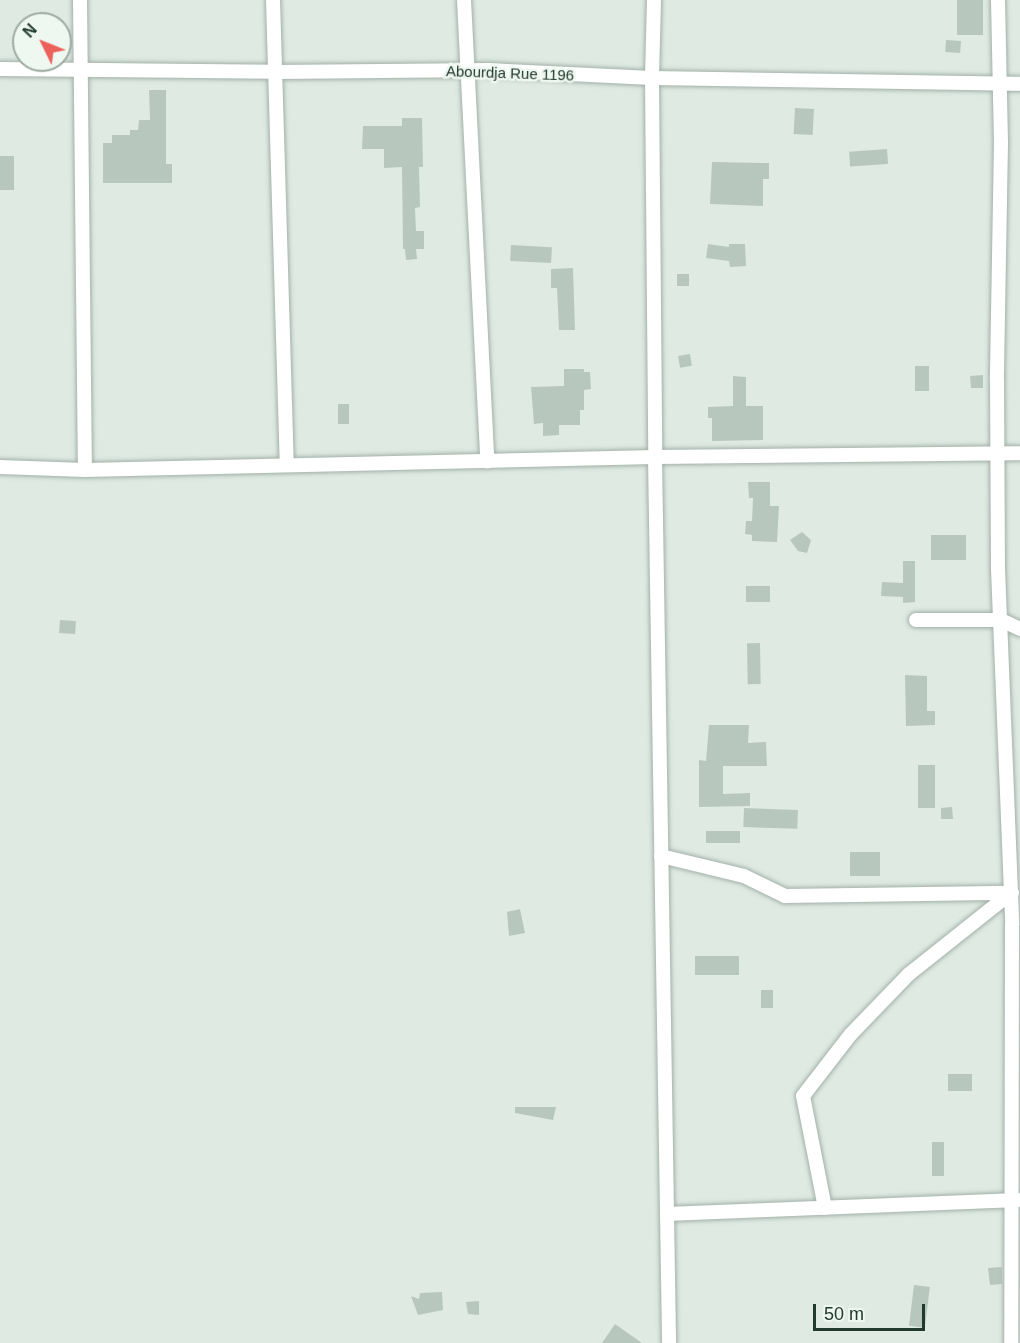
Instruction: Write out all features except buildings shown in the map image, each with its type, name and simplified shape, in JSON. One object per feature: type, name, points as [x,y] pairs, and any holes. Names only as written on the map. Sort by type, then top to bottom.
[{"type":"street","points":[[80,0],[85,470]]},
{"type":"street","points":[[273,0],[287,465]]},
{"type":"street","points":[[464,0],[487,461]]},
{"type":"street","points":[[654,0],[652,78],[655,457],[669,1343]]},
{"type":"street","points":[[998,0],[1000,84],[998,569],[1015,893],[1016,1201],[1011,1343]]},
{"type":"street","name":"Abourdja Rue 1196","points":[[0,69],[274,72],[468,70],[652,78],[1020,84]]},
{"type":"street","points":[[0,467],[85,470],[655,457],[1020,453]]},
{"type":"street","points":[[916,620],[1001,620],[1020,629]]},
{"type":"street","points":[[661,856],[744,876],[785,896],[1015,893]]},
{"type":"street","points":[[825,1208],[803,1096],[850,1034],[909,974],[1015,893]]},
{"type":"street","points":[[667,1214],[1016,1201]]}]
